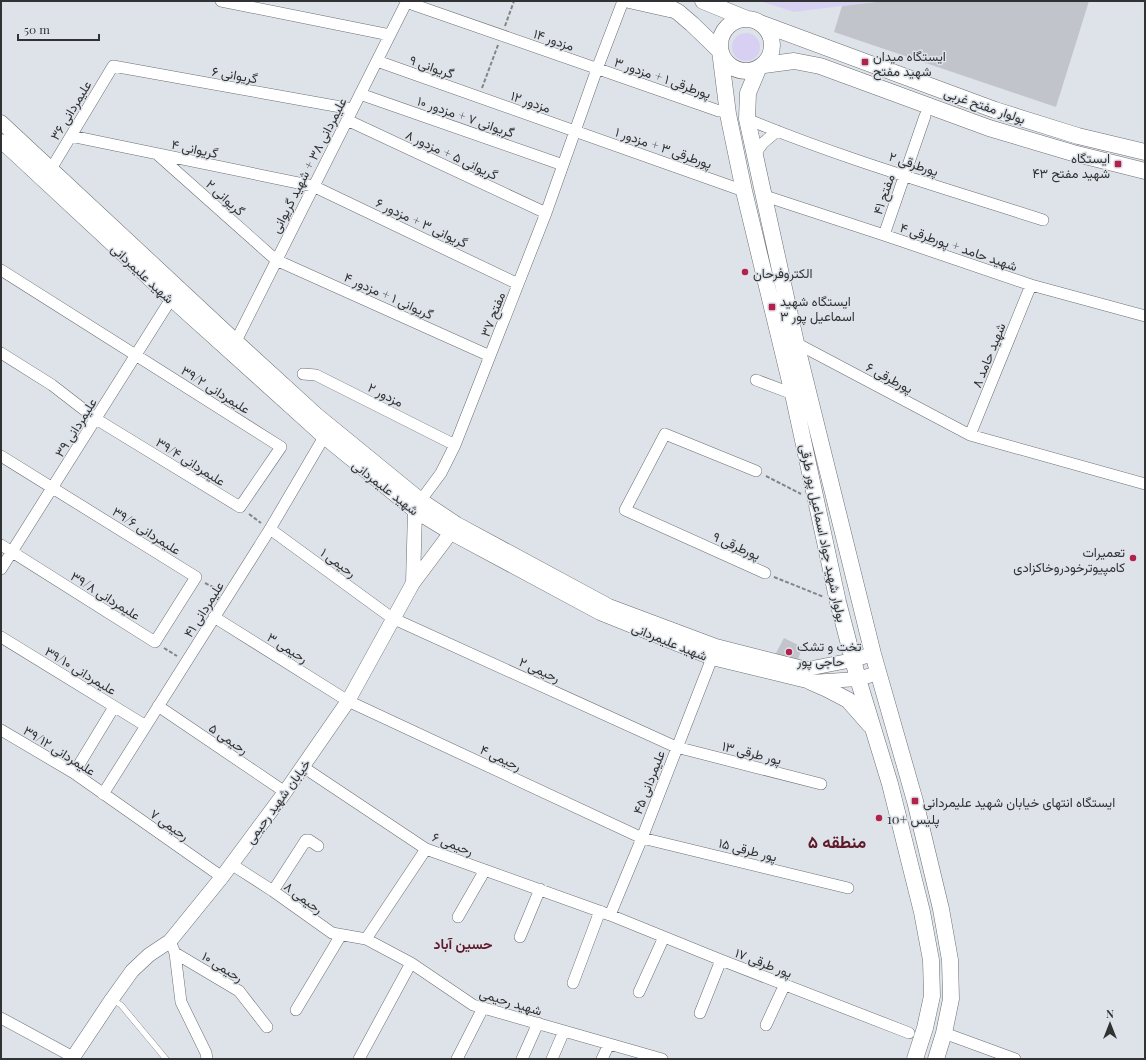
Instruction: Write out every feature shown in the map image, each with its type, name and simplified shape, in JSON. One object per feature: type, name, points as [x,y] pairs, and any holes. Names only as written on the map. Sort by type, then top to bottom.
[{"type":"main road","points":[[657,1],[678,12],[720,51],[727,63],[738,70],[752,71],[761,67],[771,53],[772,46],[769,33],[753,21],[740,20],[728,26],[721,38],[720,51]]},
{"type":"main road","name":"بولوار مفتح غربی","points":[[703,1],[753,21],[995,110],[1078,136],[1145,152]]},
{"type":"main road","name":"بولوار شهید جواد اسماعیل پور طرقی","points":[[720,51],[728,114],[744,191],[793,394],[838,602],[858,679],[890,784],[922,912],[931,960],[932,996],[925,1028],[915,1059]]},
{"type":"main road","name":"بولوار مفتح غربی","points":[[761,67],[794,61],[820,66],[989,128],[1073,153],[1145,171]]},
{"type":"main road","name":"بولوار شهید جواد اسماعیل پور طرقی","points":[[761,67],[748,93],[747,119],[796,342],[872,654],[915,801],[941,909],[950,960],[951,999],[944,1033],[936,1059]]},
{"type":"main road","points":[[811,682],[848,700],[874,729]]},
{"type":"street","points":[[221,1],[390,35]]},
{"type":"street","name":"مفتح ۳۷","points":[[418,506],[441,473],[455,445],[546,213],[597,69],[623,1]]},
{"type":"street","points":[[629,1],[678,12]]},
{"type":"street","name":"علیمردانی ۳۸ + شهید گریوانی","points":[[232,346],[406,2]]},
{"type":"street","name":"مزدور ۱۴","points":[[406,2],[597,69]]},
{"type":"street","name":"گریوانی ۹","points":[[377,61],[479,97]]},
{"type":"street","name":"گریوانی ۶","points":[[113,66],[352,109]]},
{"type":"street","name":"علیمردانی ۳۶","points":[[51,169],[113,66]]},
{"type":"street","name":"پورطرقی ۱ + مزدور ۳","points":[[597,69],[719,111]]},
{"type":"street","name":"گریوانی ۷ + مزدور ۱۰","points":[[360,94],[563,165]]},
{"type":"street","name":"مزدور ۱۲","points":[[479,97],[575,131]]},
{"type":"street","name":"مفتح ۴۱","points":[[884,235],[925,116]]},
{"type":"street","name":"پورطرقی ۲","points":[[747,119],[777,131],[904,175],[1043,220]]},
{"type":"street","name":"گریوانی ۵ + مزدور ۸","points":[[346,120],[546,213]]},
{"type":"street","name":"شهید علیمردانی","points":[[2,124],[51,169],[176,295]]},
{"type":"street","name":"پورطرقی ۳ + مزدور ۱","points":[[575,131],[744,191]]},
{"type":"street","points":[[755,154],[763,143],[777,131]]},
{"type":"street","name":"گریوانی ۴","points":[[71,136],[313,186]]},
{"type":"street","name":"شهید علیمردانی","points":[[1,141],[42,180],[176,295],[232,346],[317,415],[328,432],[418,506],[454,529],[609,606],[714,652],[811,682],[858,679],[878,673]]},
{"type":"street","name":"گریوانی ۲","points":[[158,154],[276,260]]},
{"type":"street","points":[[42,180],[51,169]]},
{"type":"street","name":"گریوانی ۳ + مزدور ۶","points":[[313,186],[518,284]]},
{"type":"street","name":"شهید حامد + پورطرقی ۴","points":[[765,196],[1031,285],[1145,316]]},
{"type":"street","name":"گریوانی ۱ + مزدور ۴","points":[[276,260],[490,356]]},
{"type":"street","name":"علیمردانی ۳۹/۲","points":[[1,270],[281,447],[240,507]]},
{"type":"street","name":"شهید حامد ۸","points":[[970,435],[1031,285]]},
{"type":"street","name":"علیمردانی ۳۹","points":[[1,569],[176,295]]},
{"type":"street","name":"پورطرقی ۶","points":[[796,342],[970,435],[1145,484]]},
{"type":"street","name":"علیمردانی ۳۹/۴","points":[[1,353],[52,385],[96,419],[240,507]]},
{"type":"street","name":"مزدور ۲","points":[[303,374],[316,375],[455,445]]},
{"type":"street","points":[[756,380],[793,394]]},
{"type":"street","name":"علیمردانی ۴۱","points":[[103,794],[270,529],[328,432]]},
{"type":"street","name":"پورطرقی ۹","points":[[756,471],[665,434],[625,510],[765,573]]},
{"type":"street","name":"علیمردانی ۳۹/۶","points":[[1,456],[196,577]]},
{"type":"street","points":[[413,583],[418,506]]},
{"type":"street","name":"رحیمی ۱","points":[[270,529],[392,618]]},
{"type":"street","name":"خیابان شهید رحیمی","points":[[72,1058],[132,971],[149,955],[173,947],[231,864],[285,792],[348,701],[392,618],[413,583],[454,529]]},
{"type":"street","name":"علیمردانی ۳۹/۸","points":[[1,545],[155,642]]},
{"type":"street","points":[[155,642],[196,577]]},
{"type":"street","name":"رحیمی ۳","points":[[214,617],[348,701]]},
{"type":"street","name":"رحیمی ۲","points":[[392,618],[676,747]]},
{"type":"street","name":"علیمردانی ۳۹/۱۰","points":[[1,637],[146,726]]},
{"type":"street","name":"شهید علیمردانی","points":[[714,652],[807,669],[853,660],[872,654]]},
{"type":"street","name":"علیمردانی ۴۵","points":[[573,983],[642,838],[714,652]]},
{"type":"street","name":"رحیمی ۴","points":[[348,701],[642,838]]},
{"type":"street","name":"رحیمی ۵","points":[[158,706],[285,792]]},
{"type":"street","points":[[74,773],[114,707]]},
{"type":"street","name":"علیمردانی ۳۹/۱۲","points":[[1,730],[74,773],[103,794]]},
{"type":"street","name":"پور طرقی ۱۳","points":[[676,747],[821,784]]},
{"type":"street","name":"رحیمی ۶","points":[[302,767],[426,848],[605,913]]},
{"type":"street","name":"رحیمی ۷","points":[[103,794],[222,877]]},
{"type":"street","name":"پور طرقی ۱۵","points":[[642,838],[848,888]]},
{"type":"street","points":[[273,891],[306,840],[309,840],[318,846]]},
{"type":"street","points":[[366,939],[426,848]]},
{"type":"street","name":"رحیمی ۸","points":[[231,864],[273,891],[332,933],[366,939]]},
{"type":"street","points":[[458,917],[485,870]]},
{"type":"street","points":[[520,937],[540,890]]},
{"type":"street","name":"پور طرقی ۱۷","points":[[605,913],[909,1033]]},
{"type":"street","points":[[296,1010],[341,935]]},
{"type":"street","points":[[639,992],[664,937]]},
{"type":"street","name":"شهید رحیمی","points":[[366,939],[411,963],[473,1005],[662,1059]]},
{"type":"street","points":[[173,947],[181,1002],[206,1053],[207,1059]]},
{"type":"street","name":"رحیمی ۱۰","points":[[173,947],[239,991],[267,1027]]},
{"type":"street","points":[[700,1013],[721,960]]},
{"type":"street","points":[[359,1059],[411,963]]},
{"type":"street","points":[[766,1025],[785,984]]},
{"type":"street","points":[[457,1059],[483,1008]]},
{"type":"street","points":[[1,1018],[72,1058]]},
{"type":"street","points":[[522,1059],[538,1023]]},
{"type":"street","points":[[552,1059],[564,1031]]},
{"type":"street","points":[[944,1033],[1015,1059]]},
{"type":"street","points":[[602,1059],[610,1044]]},
{"type":"lane","points":[[112,998],[121,1005],[166,1059]]},
{"type":"path","points":[[479,97],[514,1]]},
{"type":"path","points":[[756,471],[816,502]]},
{"type":"path","points":[[240,507],[270,529]]},
{"type":"path","name":"پورطرقی ۹","points":[[765,573],[838,602]]},
{"type":"path","points":[[196,577],[228,595]]},
{"type":"path","points":[[155,642],[186,662]]},
{"type":"shaded area","points":[[760,1],[882,1],[794,12]]},
{"type":"shaded area","points":[[746,33],[752,34],[756,37],[759,41],[759,53],[756,57],[752,60],[746,61],[740,60],[736,57],[733,53],[732,47],[733,41],[736,37],[740,34]]},
{"type":"building","points":[[885,1],[1089,1],[1056,107],[834,32],[842,6]]},
{"type":"building","name":"تخت و تشک حاجی پور","points":[[784,638],[802,647],[797,663],[774,657]]},
{"type":"place","name":"ایستگاه میدان شهید مفتح","points":[[865,62]]},
{"type":"place","name":"ایستگاه شهید مفتح ۴۳","points":[[1118,164]]},
{"type":"place","name":"الکتروفرحان","points":[[745,272]]},
{"type":"place","name":"ایستگاه شهید اسماعیل پور ۳","points":[[772,307]]},
{"type":"place","name":"تعمیرات کامپیوترخودروخاکزادی","points":[[1133,558]]},
{"type":"place","name":"تخت و تشک حاجی پور","points":[[789,652]]},
{"type":"place","name":"ایستگاه انتهای خیابان شهید علیمردانی","points":[[915,801]]},
{"type":"place","name":"پلیس +10","points":[[879,818]]},
{"type":"district","name":"منطقه ۵","points":[[837,841]]},
{"type":"district","name":"حسین آباد","points":[[463,943]]}]
